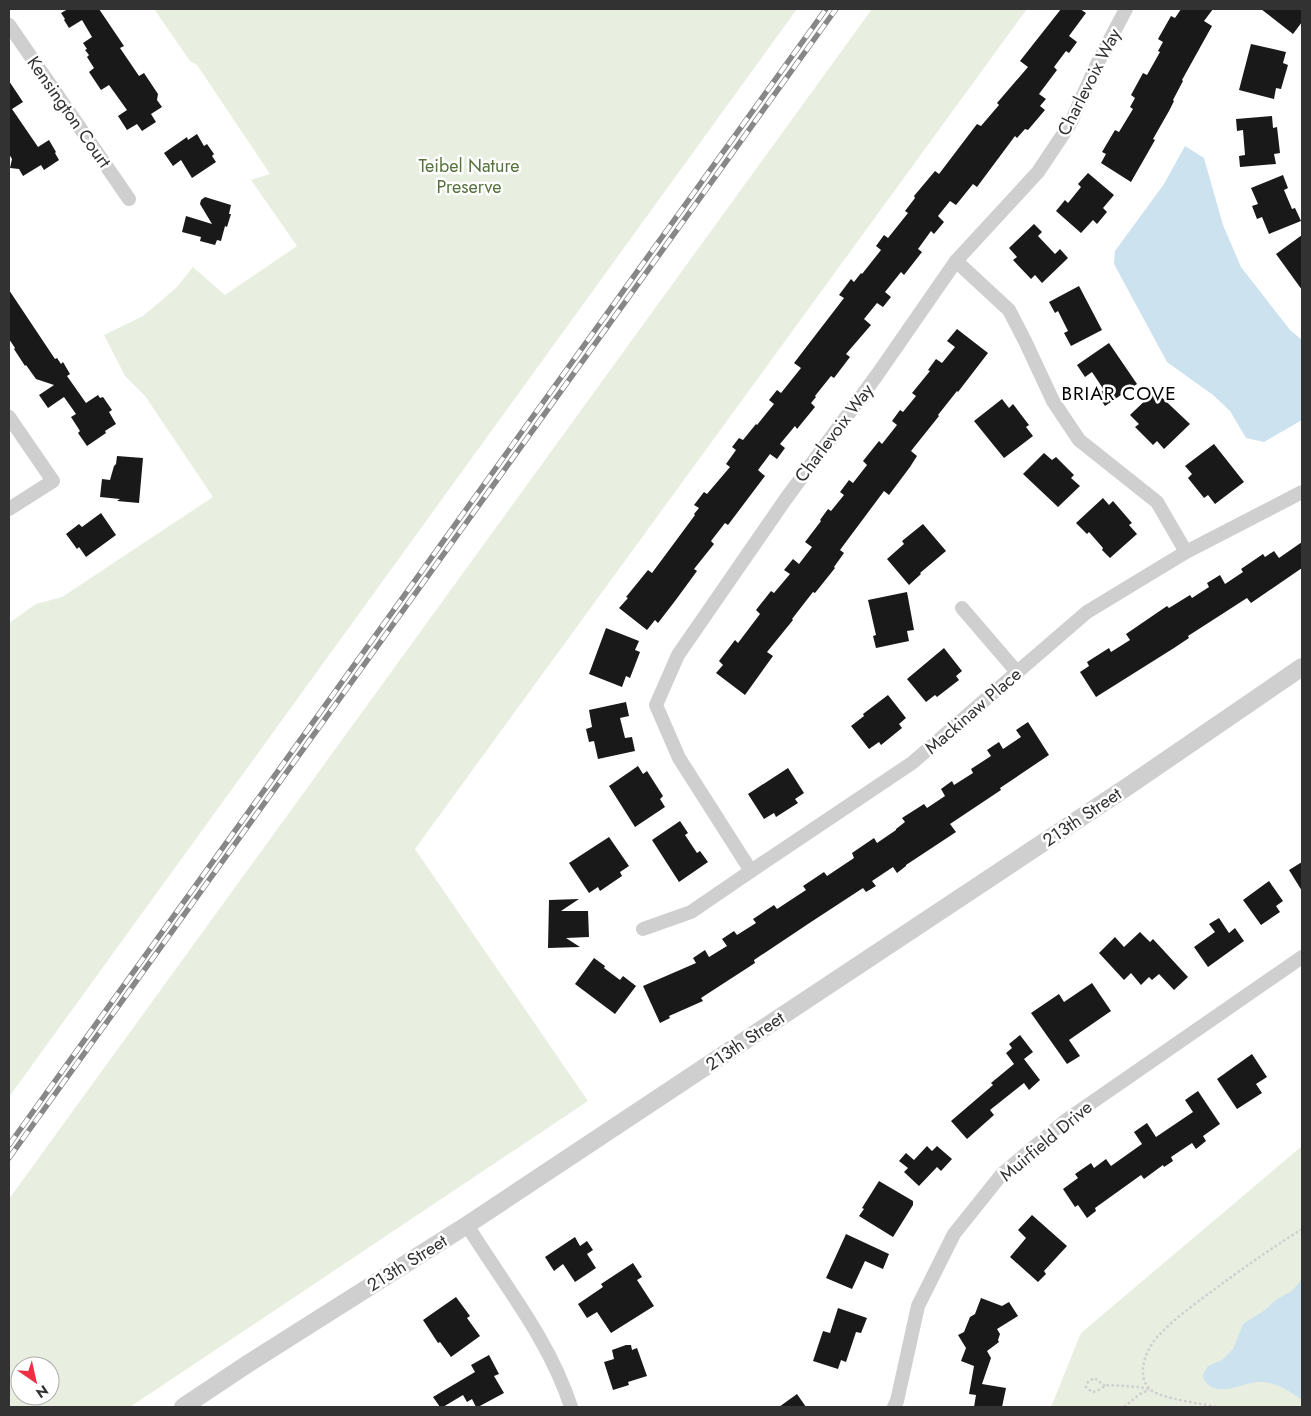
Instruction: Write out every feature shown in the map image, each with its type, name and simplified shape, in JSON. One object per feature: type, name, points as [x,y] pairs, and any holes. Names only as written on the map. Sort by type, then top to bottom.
[{"type":"street","name":"Charlevoix Way","points":[[751,870],[679,758],[656,705],[678,655],[785,500],[877,375],[956,261],[1038,172],[1070,124],[1097,64],[1126,9]]},
{"type":"street","name":"Kensington Court","points":[[9,25],[129,199]]},
{"type":"street","points":[[956,261],[1008,310],[1053,401],[1080,440],[1157,502],[1186,552]]},
{"type":"street","points":[[9,417],[52,481],[9,509]]},
{"type":"street","name":"Mackinaw Place","points":[[643,929],[691,912],[912,763],[1087,612],[1186,552],[1302,492]]},
{"type":"street","points":[[962,608],[1017,672]]},
{"type":"street","name":"213th Street","points":[[183,1407],[467,1225],[1127,787],[1302,667]]},
{"type":"street","name":"Muirfield Drive","points":[[894,1407],[897,1401],[918,1306],[954,1234],[1002,1174],[1065,1121],[1302,957]]},
{"type":"street","points":[[467,1225],[525,1312],[550,1354],[571,1407]]},
{"type":"path","points":[[1151,1390],[1145,1380],[1144,1360],[1148,1349],[1158,1335],[1196,1303],[1302,1229]]},
{"type":"path","points":[[1105,1386],[1096,1378],[1092,1378],[1086,1387],[1089,1391],[1094,1392],[1105,1386],[1131,1386],[1151,1390],[1169,1397],[1216,1407]]},
{"type":"path","points":[[1124,1407],[1140,1394],[1151,1390]]},
{"type":"green space","name":"Teibel Nature Preserve","points":[[154,9],[797,9],[9,1097],[9,623],[36,604],[62,597],[213,497],[145,396],[125,376],[104,335],[143,316],[176,288],[193,267],[225,295],[297,246],[251,180],[270,174],[197,65],[190,61]]},
{"type":"green space","points":[[872,9],[1027,9],[415,849],[588,1101],[130,1407],[9,1407],[9,1199]]},
{"type":"green space","points":[[1302,1146],[1302,1407],[1051,1407],[1081,1333]]},
{"type":"water","points":[[1185,146],[1204,158],[1223,225],[1241,267],[1290,330],[1302,340],[1302,420],[1264,442],[1246,438],[1230,411],[1213,395],[1167,362],[1114,264],[1115,251],[1164,184]]},
{"type":"water","points":[[1302,1279],[1302,1400],[1282,1388],[1266,1382],[1229,1389],[1215,1388],[1208,1385],[1203,1378],[1203,1374],[1208,1366],[1222,1360],[1233,1349],[1243,1324],[1265,1310],[1277,1299],[1292,1291]]},
{"type":"building","points":[[68,9],[99,9],[124,46],[120,48],[139,76],[144,73],[158,94],[157,100],[162,107],[151,114],[156,122],[142,131],[137,124],[127,130],[118,116],[127,110],[109,85],[101,90],[89,72],[94,68],[87,57],[89,55],[83,43],[92,37],[82,20],[69,28],[61,13]]},
{"type":"building","points":[[1061,9],[1080,9],[1086,13],[1069,36],[1077,42],[1069,53],[1066,51],[1054,67],[1057,70],[1039,94],[1046,99],[1040,106],[1045,110],[1028,130],[1025,129],[1017,138],[1015,136],[977,187],[973,184],[956,205],[950,201],[938,216],[944,222],[934,234],[931,231],[918,249],[922,252],[904,275],[901,272],[885,292],[891,297],[883,307],[877,303],[864,319],[871,325],[846,354],[850,357],[834,378],[831,376],[815,396],[811,403],[815,407],[797,429],[795,426],[780,444],[785,448],[777,459],[770,454],[758,470],[765,476],[728,525],[725,523],[711,541],[714,544],[694,569],[697,571],[675,601],[658,623],[655,620],[647,630],[619,608],[628,598],[626,597],[648,570],[652,573],[695,515],[699,508],[694,505],[704,492],[707,494],[730,467],[726,464],[736,450],[732,447],[739,438],[743,440],[757,425],[774,404],[769,400],[777,390],[781,393],[801,368],[794,363],[844,298],[839,295],[851,279],[854,282],[862,274],[881,250],[876,246],[884,235],[888,238],[908,213],[905,211],[915,198],[914,196],[935,171],[939,174],[977,124],[981,126],[999,105],[997,103],[1028,67],[1020,61]]},
{"type":"building","points":[[1181,9],[1213,9],[1204,21],[1212,26],[1182,80],[1174,101],[1153,139],[1155,140],[1131,182],[1101,163],[1106,154],[1102,152],[1115,130],[1119,132],[1133,109],[1130,107],[1135,98],[1131,95],[1143,73],[1147,75],[1160,52],[1158,51],[1163,42],[1158,39],[1171,16],[1175,18]]},
{"type":"building","points":[[1261,9],[1302,9],[1302,22],[1293,34]]},
{"type":"building","points":[[1251,44],[1286,52],[1283,63],[1288,65],[1281,89],[1276,88],[1274,99],[1239,90]]},
{"type":"building","points":[[9,81],[23,102],[12,109],[38,147],[49,140],[59,160],[44,170],[41,165],[23,176],[19,169],[10,168],[12,159],[9,154]]},
{"type":"building","points":[[1272,116],[1273,128],[1277,127],[1280,153],[1274,154],[1276,164],[1240,167],[1239,156],[1245,155],[1243,130],[1237,131],[1236,119]]},
{"type":"building","points":[[197,134],[204,146],[207,144],[214,154],[212,156],[216,162],[192,178],[181,160],[173,166],[164,153],[187,137],[188,140]]},
{"type":"building","points":[[1088,173],[1114,195],[1103,208],[1107,212],[1097,224],[1093,220],[1081,233],[1056,211],[1065,200],[1068,203],[1081,187],[1078,184]]},
{"type":"building","points":[[1283,175],[1288,188],[1284,190],[1292,209],[1295,208],[1301,221],[1269,234],[1262,217],[1257,219],[1252,206],[1258,204],[1251,188]]},
{"type":"building","points":[[205,197],[231,205],[229,214],[231,214],[227,227],[225,226],[221,241],[217,240],[215,245],[200,241],[201,237],[182,232],[186,216],[212,224],[200,204],[201,200]]},
{"type":"building","points":[[1034,224],[1042,232],[1038,236],[1055,254],[1060,249],[1068,258],[1042,283],[1035,275],[1031,279],[1013,260],[1017,257],[1009,248]]},
{"type":"building","points":[[1302,235],[1302,290],[1276,254]]},
{"type":"building","points":[[1079,286],[1102,330],[1071,346],[1064,333],[1068,331],[1058,311],[1055,313],[1049,302]]},
{"type":"building","points":[[9,290],[55,359],[57,358],[61,364],[63,362],[70,374],[67,376],[86,403],[98,395],[100,398],[103,397],[112,410],[109,412],[116,424],[87,446],[78,433],[80,431],[71,417],[76,414],[64,397],[48,408],[39,395],[54,385],[36,379],[25,366],[9,339]]},
{"type":"building","points":[[957,329],[988,353],[911,451],[917,456],[910,467],[889,495],[884,491],[840,550],[844,553],[835,568],[815,593],[813,592],[767,652],[773,656],[745,695],[716,673],[723,665],[719,661],[735,640],[738,643],[760,614],[756,610],[771,591],[774,593],[790,574],[784,570],[793,559],[799,564],[812,547],[805,542],[828,509],[831,511],[844,495],[840,492],[849,480],[853,483],[867,465],[863,461],[879,441],[882,444],[897,425],[892,421],[900,410],[903,412],[916,396],[912,393],[930,371],[928,370],[936,359],[942,363],[955,347],[947,341]]},
{"type":"building","points":[[1109,343],[1137,384],[1105,406],[1097,394],[1104,390],[1092,372],[1085,377],[1077,365]]},
{"type":"building","points":[[1155,391],[1190,424],[1164,449],[1157,441],[1153,445],[1135,427],[1139,424],[1130,415]]},
{"type":"building","points":[[1002,399],[1009,408],[1013,404],[1029,425],[1026,427],[1033,436],[1004,458],[974,421]]},
{"type":"building","points":[[1214,444],[1244,482],[1215,504],[1208,495],[1204,498],[1188,478],[1192,474],[1185,466]]},
{"type":"building","points":[[1044,453],[1052,460],[1056,457],[1074,475],[1071,478],[1080,486],[1058,507],[1023,474]]},
{"type":"building","points":[[117,456],[143,458],[139,503],[100,497],[102,479],[110,480]]},
{"type":"building","points":[[1103,498],[1109,505],[1113,501],[1132,523],[1129,525],[1137,534],[1110,558],[1089,532],[1087,534],[1076,523]]},
{"type":"building","points":[[101,513],[116,535],[86,557],[79,547],[77,549],[66,534],[79,524],[82,527]]},
{"type":"building","points":[[923,524],[946,551],[909,585],[887,559],[904,544],[902,541]]},
{"type":"building","points":[[1302,542],[1302,568],[1251,603],[1247,598],[1188,636],[1189,638],[1174,648],[1096,697],[1080,672],[1089,666],[1087,662],[1109,648],[1111,652],[1130,640],[1126,634],[1167,606],[1169,608],[1190,595],[1192,598],[1209,587],[1207,583],[1220,575],[1225,584],[1243,572],[1241,569],[1263,554],[1265,557],[1274,551],[1279,558]]},
{"type":"building","points":[[907,592],[914,630],[907,631],[909,641],[876,648],[873,636],[876,635],[868,600]]},
{"type":"building","points":[[606,628],[639,641],[635,650],[640,652],[630,678],[626,676],[622,687],[589,674]]},
{"type":"building","points":[[944,648],[962,671],[956,676],[959,680],[937,697],[935,695],[926,702],[907,679]]},
{"type":"building","points":[[888,695],[906,718],[899,724],[902,728],[881,745],[879,742],[869,749],[851,726]]},
{"type":"building","points":[[626,702],[629,716],[620,718],[625,738],[632,737],[635,751],[598,759],[594,741],[589,742],[586,729],[592,727],[589,710]]},
{"type":"building","points":[[1028,722],[1049,755],[950,824],[956,832],[897,873],[893,867],[872,881],[876,886],[866,892],[863,888],[811,922],[754,960],[755,963],[701,998],[703,1001],[669,1016],[670,1018],[660,1023],[643,986],[696,963],[693,958],[705,950],[709,957],[727,946],[722,939],[734,931],[737,935],[756,923],[753,919],[774,905],[777,909],[806,890],[803,886],[824,872],[827,876],[854,858],[852,853],[874,838],[877,843],[896,830],[905,822],[902,818],[924,804],[927,808],[945,796],[941,789],[952,781],[954,785],[973,773],[971,769],[991,756],[987,750],[999,742],[1003,749],[1021,737],[1016,730]]},
{"type":"building","points":[[638,766],[643,774],[647,771],[663,796],[660,799],[665,807],[635,827],[609,786]]},
{"type":"building","points":[[788,768],[804,793],[795,799],[798,803],[776,817],[774,813],[764,819],[748,794]]},
{"type":"building","points":[[680,821],[688,833],[685,835],[697,853],[700,851],[708,862],[679,882],[652,840]]},
{"type":"building","points":[[609,837],[629,866],[620,872],[622,876],[600,891],[598,887],[589,893],[569,863]]},
{"type":"building","points":[[1302,862],[1302,891],[1289,870]]},
{"type":"building","points":[[1269,881],[1283,901],[1276,906],[1280,912],[1261,925],[1243,900]]},
{"type":"building","points":[[579,899],[561,911],[588,911],[589,937],[566,938],[580,947],[548,948],[549,900]]},
{"type":"building","points":[[1219,918],[1229,933],[1235,928],[1244,941],[1208,967],[1194,947],[1215,932],[1209,924]]},
{"type":"building","points":[[1140,932],[1150,942],[1153,939],[1188,977],[1174,990],[1159,974],[1152,980],[1149,977],[1141,985],[1131,973],[1124,980],[1099,953],[1115,937],[1124,947]]},
{"type":"building","points":[[594,958],[620,980],[623,976],[636,986],[615,1014],[575,984]]},
{"type":"building","points":[[1092,983],[1111,1011],[1069,1040],[1080,1056],[1067,1064],[1031,1013],[1059,994],[1064,1002]]},
{"type":"building","points":[[1020,1035],[1033,1052],[1024,1059],[1040,1080],[1029,1090],[1024,1083],[990,1110],[994,1115],[967,1139],[951,1121],[1014,1064],[1006,1053],[1012,1048],[1009,1044]]},
{"type":"building","points":[[1252,1054],[1267,1077],[1256,1084],[1262,1093],[1237,1109],[1217,1079]]},
{"type":"building","points":[[1198,1091],[1220,1124],[1203,1136],[1206,1141],[1196,1149],[1192,1143],[1171,1157],[1173,1161],[1164,1167],[1163,1165],[1144,1179],[1141,1175],[1095,1208],[1096,1211],[1087,1218],[1078,1205],[1075,1207],[1063,1189],[1078,1178],[1075,1174],[1091,1163],[1094,1168],[1106,1159],[1111,1166],[1142,1144],[1134,1132],[1147,1123],[1156,1137],[1193,1112],[1185,1100]]},
{"type":"building","points":[[927,1146],[932,1151],[937,1146],[952,1159],[941,1171],[937,1167],[919,1186],[904,1172],[908,1168],[899,1161],[906,1153],[914,1160]]},
{"type":"building","points":[[879,1181],[913,1201],[913,1205],[893,1237],[859,1216]]},
{"type":"building","points":[[1032,1215],[1067,1246],[1044,1271],[1046,1274],[1038,1282],[1010,1257],[1026,1238],[1018,1230]]},
{"type":"building","points":[[846,1234],[889,1254],[883,1269],[865,1261],[852,1289],[826,1278]]},
{"type":"building","points":[[575,1237],[580,1246],[587,1241],[593,1250],[587,1254],[596,1268],[575,1282],[563,1264],[554,1271],[545,1257]]},
{"type":"building","points":[[633,1263],[642,1277],[637,1280],[654,1306],[611,1333],[597,1312],[587,1318],[578,1304],[603,1287],[601,1284]]},
{"type":"building","points":[[456,1297],[470,1316],[467,1318],[480,1336],[451,1357],[440,1342],[438,1343],[423,1320]]},
{"type":"building","points":[[981,1298],[1002,1306],[1009,1302],[1018,1316],[997,1329],[1000,1334],[999,1342],[987,1351],[991,1358],[982,1384],[1006,1388],[1002,1407],[974,1407],[976,1395],[969,1394],[974,1366],[961,1361],[966,1348],[958,1335],[964,1332],[970,1317],[975,1314]]},
{"type":"building","points":[[838,1308],[867,1318],[861,1333],[856,1332],[846,1362],[841,1360],[838,1369],[813,1361],[823,1331],[830,1333]]},
{"type":"building","points":[[631,1345],[632,1350],[637,1348],[647,1376],[628,1382],[629,1385],[613,1390],[604,1362],[614,1359],[612,1350]]},
{"type":"building","points":[[489,1355],[499,1374],[494,1376],[504,1393],[478,1407],[476,1407],[472,1399],[467,1402],[463,1395],[440,1407],[433,1397],[475,1372],[471,1365]]},
{"type":"building","points":[[797,1394],[806,1407],[779,1407]]},
{"type":"railway","points":[[9,1145],[826,9]]},
{"type":"railway","points":[[9,1158],[836,9]]},
{"type":"district","name":"BRIAR COVE","points":[[1119,393]]}]
